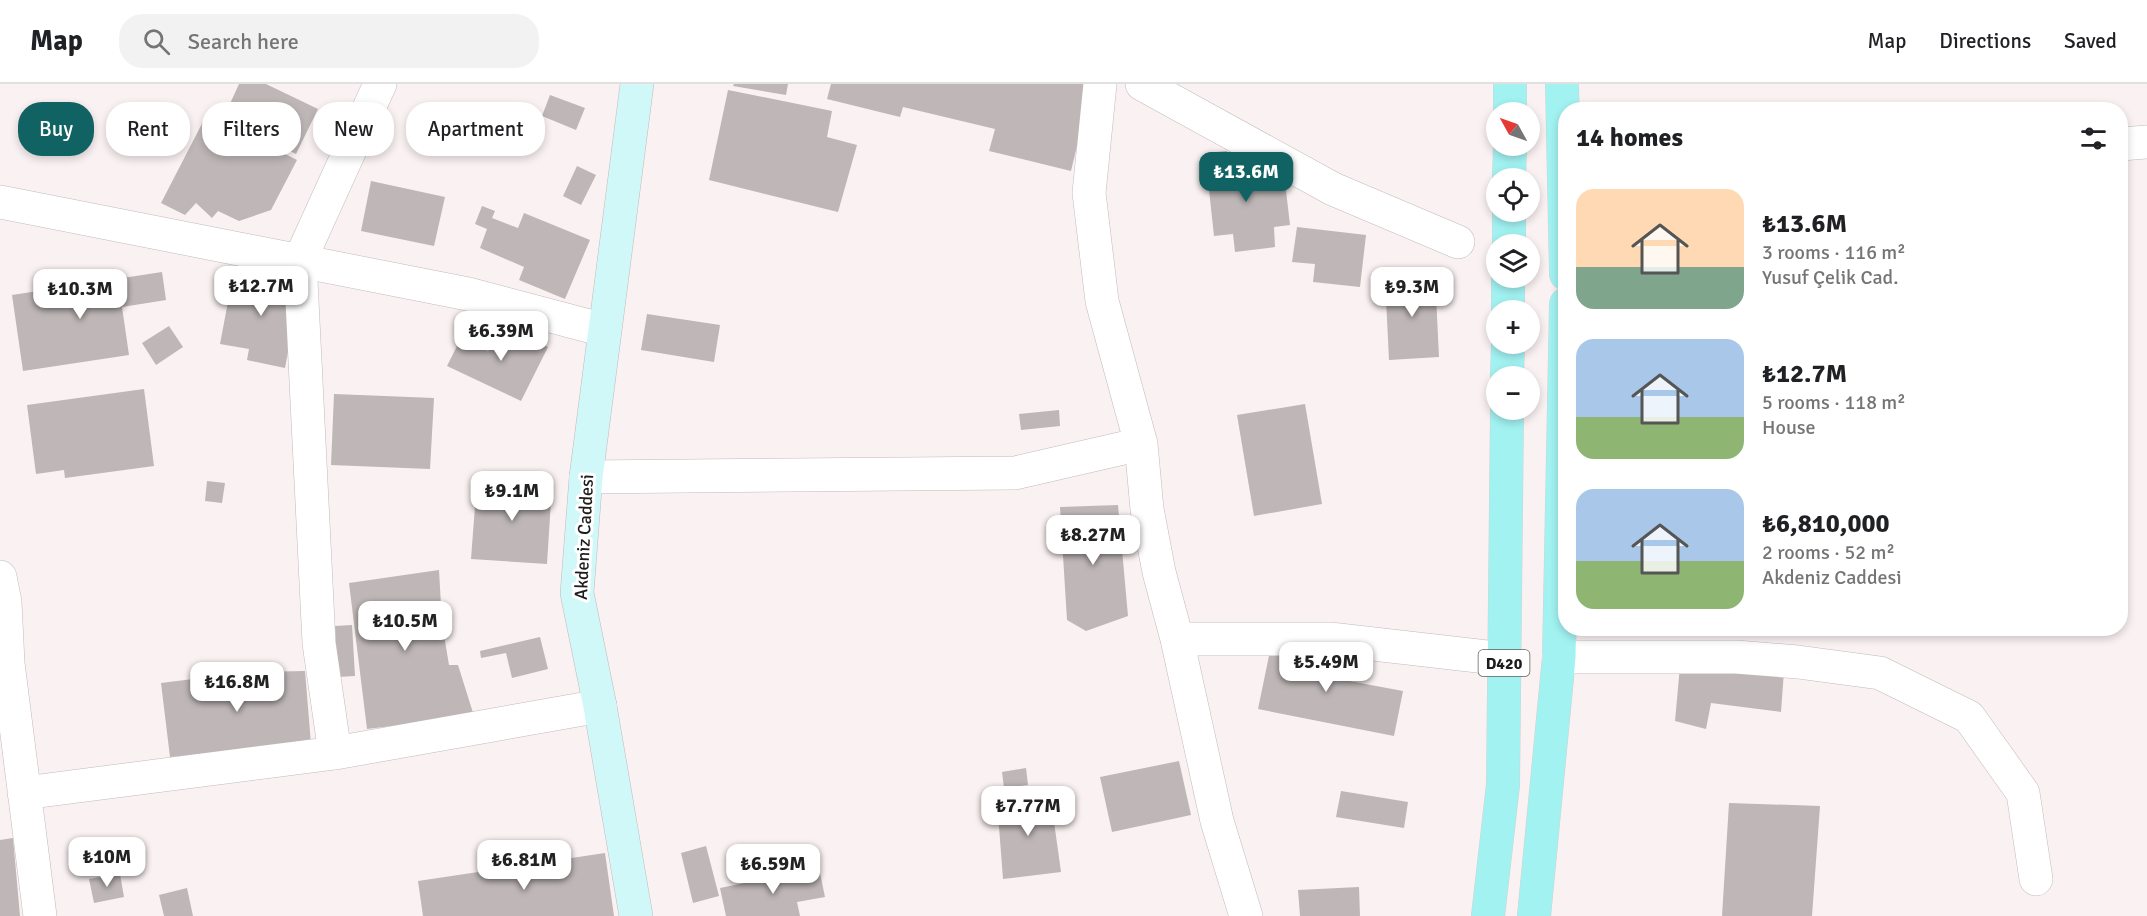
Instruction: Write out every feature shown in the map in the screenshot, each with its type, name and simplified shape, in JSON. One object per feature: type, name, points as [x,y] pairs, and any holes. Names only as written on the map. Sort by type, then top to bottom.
[{"type":"main road","points":[[1510,84],[1510,102]]},
{"type":"main road","points":[[1562,85],[1562,102]]},
{"type":"main road","name":"D420","points":[[1488,916],[1503,785],[1507,420]]},
{"type":"main road","points":[[1534,916],[1559,636]]},
{"type":"street","points":[[334,753],[319,643],[300,261],[380,84]]},
{"type":"street","name":"Akdeniz Caddesi","points":[[636,916],[600,706],[577,593],[586,477],[637,84]]},
{"type":"street","points":[[1100,84],[1089,193],[1102,301],[1141,444],[1147,509],[1159,572],[1177,639],[1217,821],[1246,916]]},
{"type":"street","points":[[1142,84],[1333,189],[1458,242]]},
{"type":"street","points":[[2128,143],[2147,142]]},
{"type":"street","points":[[0,202],[468,294],[604,330]]},
{"type":"street","points":[[586,477],[1014,473],[1141,444]]},
{"type":"street","points":[[2,594],[8,663],[40,916]]},
{"type":"street","points":[[1177,639],[1330,639],[1504,659]]},
{"type":"street","points":[[1559,657],[1736,657],[1798,662],[1880,673],[1970,717],[2023,793],[2036,879]]},
{"type":"street","points":[[24,793],[334,753],[600,706]]},
{"type":"building","points":[[239,84],[266,84],[313,107],[313,119],[301,144],[301,102],[231,102]]},
{"type":"building","points":[[734,84],[788,84],[786,95],[733,86]]},
{"type":"building","points":[[831,84],[1092,84],[1071,171],[989,151],[995,129],[903,107],[900,117],[827,99]]},
{"type":"building","points":[[728,90],[832,111],[827,137],[857,145],[838,212],[709,180]]},
{"type":"building","points":[[550,95],[585,108],[576,130],[545,117],[545,108]]},
{"type":"building","points":[[202,124],[202,156],[289,156],[297,160],[271,210],[239,221],[218,211],[212,218],[196,203],[185,215],[161,203],[185,156],[190,156],[190,147]]},
{"type":"building","points":[[1227,151],[1228,162],[1243,160],[1245,177],[1284,173],[1290,225],[1274,227],[1275,247],[1235,252],[1233,234],[1214,236],[1205,153]]},
{"type":"building","points":[[577,166],[596,175],[581,205],[563,196]]},
{"type":"building","points":[[371,181],[445,197],[434,246],[361,231]]},
{"type":"building","points":[[482,206],[495,211],[492,218],[518,228],[524,213],[590,240],[565,299],[519,280],[524,267],[480,248],[487,229],[475,224]]},
{"type":"building","points":[[1297,227],[1366,235],[1360,287],[1313,282],[1315,264],[1292,262]]},
{"type":"building","points":[[234,270],[301,282],[285,368],[247,360],[249,349],[220,344]]},
{"type":"building","points":[[162,272],[166,300],[122,307],[129,355],[23,371],[12,295]]},
{"type":"building","points":[[1435,275],[1439,357],[1389,360],[1385,278]]},
{"type":"building","points":[[647,314],[720,325],[714,362],[641,350]]},
{"type":"building","points":[[502,325],[548,347],[521,401],[447,366],[461,338],[488,351]]},
{"type":"building","points":[[169,326],[183,347],[156,365],[142,343]]},
{"type":"building","points":[[144,389],[154,466],[65,478],[64,470],[36,474],[27,405]]},
{"type":"building","points":[[334,394],[434,398],[430,469],[331,465]]},
{"type":"building","points":[[1305,404],[1322,504],[1254,516],[1237,415]]},
{"type":"building","points":[[1059,410],[1060,426],[1021,430],[1019,414]]},
{"type":"building","points":[[477,480],[552,485],[547,564],[471,559]]},
{"type":"building","points":[[207,481],[225,483],[222,503],[205,501]]},
{"type":"building","points":[[1118,505],[1128,616],[1086,631],[1067,620],[1060,507]]},
{"type":"building","points":[[439,570],[442,623],[449,665],[458,665],[474,716],[367,729],[349,583]]},
{"type":"building","points":[[352,625],[355,676],[338,677],[335,626]]},
{"type":"building","points":[[540,637],[548,669],[512,678],[506,653],[481,658],[480,651]]},
{"type":"building","points":[[1271,646],[1348,661],[1344,680],[1403,691],[1394,736],[1258,709]]},
{"type":"building","points":[[1680,666],[1784,671],[1781,712],[1711,703],[1706,729],[1675,721]]},
{"type":"building","points":[[305,671],[311,744],[170,757],[161,683],[249,672]]},
{"type":"building","points":[[1179,761],[1191,815],[1112,832],[1100,777]]},
{"type":"building","points":[[1026,768],[1028,785],[1004,788],[1002,772]]},
{"type":"building","points":[[1341,791],[1408,802],[1404,828],[1336,817]]},
{"type":"building","points":[[1050,793],[1061,872],[1003,879],[997,801]]},
{"type":"building","points":[[1729,803],[1820,806],[1812,916],[1722,916]]},
{"type":"building","points":[[13,838],[20,916],[0,916],[0,840]]},
{"type":"building","points":[[706,846],[719,896],[693,903],[681,853]]},
{"type":"building","points":[[605,853],[614,916],[423,916],[418,881]]},
{"type":"building","points":[[819,868],[825,897],[797,902],[800,916],[726,916],[720,888]]},
{"type":"building","points":[[120,874],[124,897],[94,903],[89,879]]},
{"type":"building","points":[[1359,887],[1360,916],[1300,916],[1298,890]]},
{"type":"building","points":[[187,888],[193,916],[164,916],[159,895]]}]
